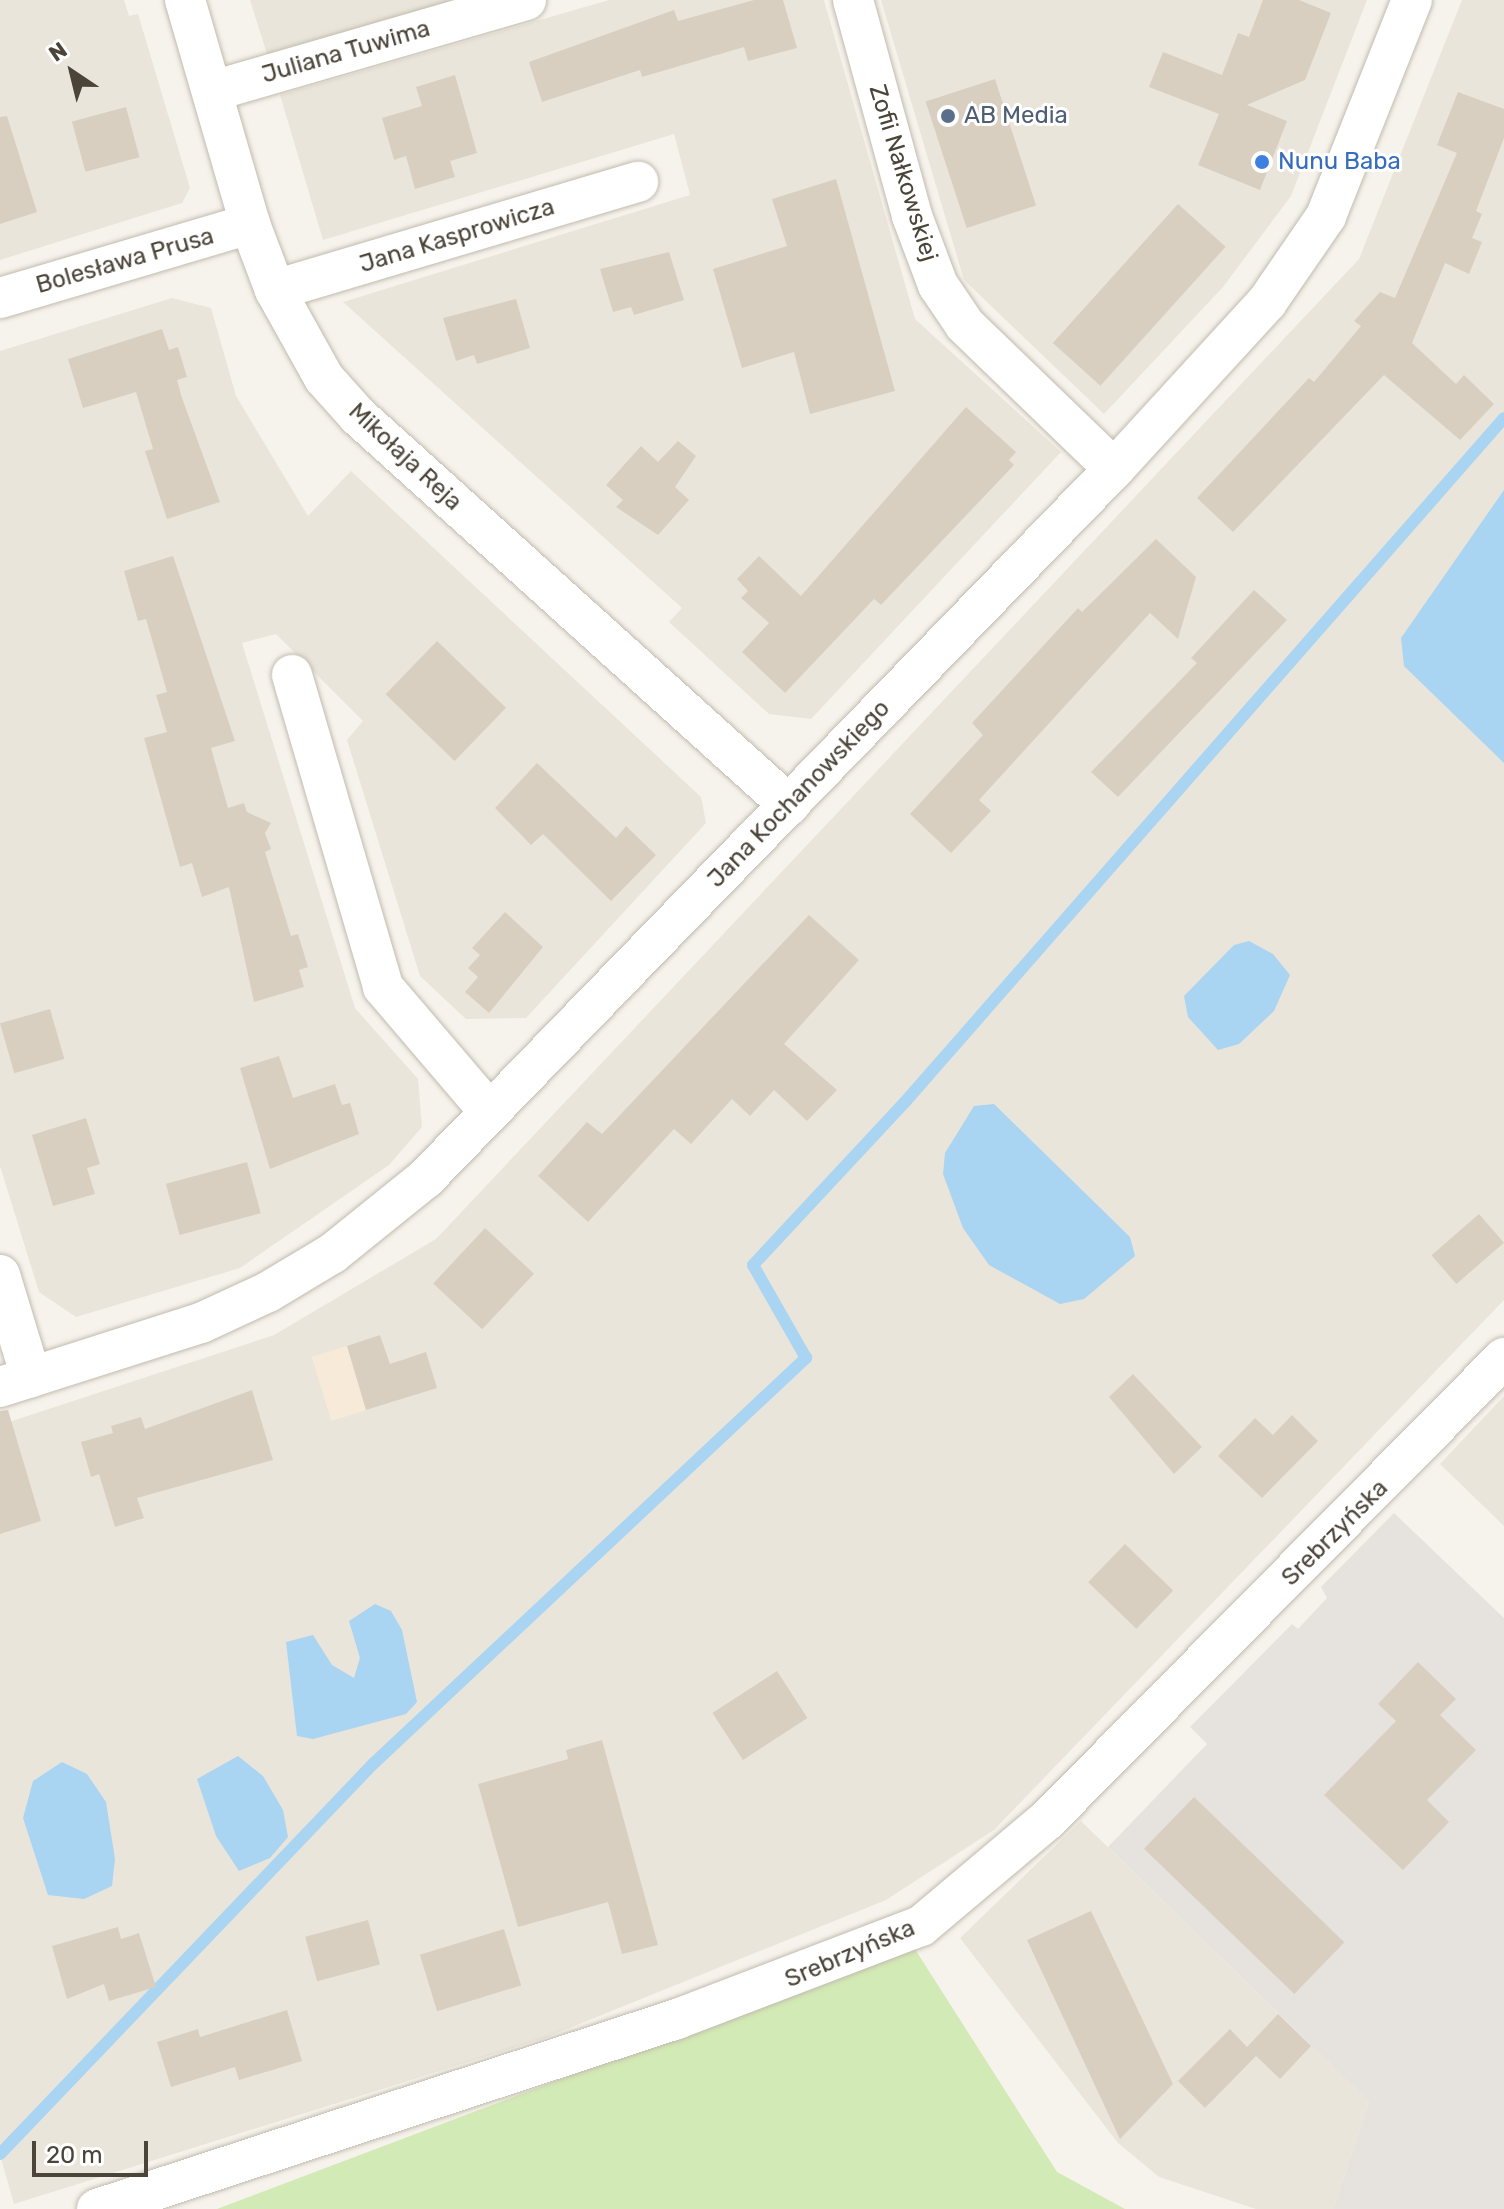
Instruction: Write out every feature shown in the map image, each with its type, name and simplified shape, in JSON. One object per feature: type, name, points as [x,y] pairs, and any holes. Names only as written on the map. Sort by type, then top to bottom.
[{"type":"street","name":"Mikołaja Reja","points":[[185,0],[250,224],[275,290],[324,378],[358,416],[789,805]]},
{"type":"street","name":"Juliana Tuwima","points":[[213,91],[526,0]]},
{"type":"street","name":"Zofii Nałkowskiej","points":[[853,0],[912,216],[938,285],[965,325],[1114,469]]},
{"type":"street","name":"Jana Kochanowskiego","points":[[16,1382],[201,1323],[268,1292],[381,1218],[789,805],[1114,469],[1267,302],[1326,216],[1412,0]]},
{"type":"street","name":"Jana Kasprowicza","points":[[275,290],[638,182]]},
{"type":"street","name":"Bolesława Prusa","points":[[0,298],[250,224]]},
{"type":"street","points":[[292,675],[383,987],[489,1111]]},
{"type":"street","points":[[0,1275],[16,1382]]},
{"type":"street","name":"Srebrzyńska","points":[[97,2209],[677,2019],[921,1926],[1047,1820],[1504,1358]]},
{"type":"shaded area","points":[[0,0],[124,0],[129,16],[138,14],[190,188],[182,203],[0,260]]},
{"type":"shaded area","points":[[250,0],[458,0],[268,57]]},
{"type":"shaded area","points":[[609,0],[824,0],[915,319],[1061,452],[811,719],[769,714],[669,622],[682,608],[343,302],[690,195],[674,134],[323,240],[280,95]]},
{"type":"shaded area","points":[[881,0],[1367,0],[1291,196],[1223,287],[1104,414],[964,280]]},
{"type":"shaded area","points":[[1462,0],[1504,0],[1504,1300],[994,1830],[886,1900],[545,2038],[14,2204],[0,2155],[0,1425],[274,1335],[436,1239],[1359,259]]},
{"type":"shaded area","points":[[172,298],[211,308],[236,396],[308,516],[351,471],[701,797],[706,823],[526,1018],[466,1019],[420,976],[347,740],[363,721],[276,634],[242,643],[355,1008],[418,1079],[422,1127],[389,1165],[240,1268],[76,1317],[39,1292],[0,1166],[0,351]]},
{"type":"shaded area","points":[[347,1346],[367,1410],[331,1421],[312,1357]]},
{"type":"shaded area","points":[[1504,1396],[1504,1526],[1440,1464]]},
{"type":"shaded area","points":[[1394,1513],[1504,1618],[1504,2209],[1333,2209],[1369,2102],[1108,1847],[1207,1744],[1190,1727],[1292,1624],[1298,1629],[1327,1598],[1321,1587]]},
{"type":"shaded area","points":[[1081,1821],[1369,2102],[1333,2209],[1256,2209],[1159,2177],[1118,2143],[960,1938]]},
{"type":"green space","points":[[913,1946],[1057,2172],[1125,2209],[217,2209]]},
{"type":"water","points":[[1504,490],[1504,763],[1404,666],[1401,638]]},
{"type":"water","points":[[1249,941],[1273,954],[1290,975],[1274,1011],[1239,1044],[1218,1050],[1188,1017],[1184,996],[1234,945]]},
{"type":"water","points":[[994,1104],[1130,1237],[1135,1256],[1084,1299],[1060,1304],[989,1265],[963,1228],[943,1174],[945,1153],[974,1106]]},
{"type":"water","points":[[375,1604],[391,1611],[402,1630],[417,1702],[406,1714],[313,1739],[297,1736],[286,1642],[313,1635],[332,1665],[354,1678],[360,1658],[349,1621]]},
{"type":"water","points":[[238,1756],[263,1776],[283,1810],[288,1837],[270,1858],[239,1871],[216,1836],[197,1779]]},
{"type":"water","points":[[62,1762],[87,1774],[106,1802],[115,1859],[112,1886],[84,1899],[48,1895],[23,1818],[33,1781]]},
{"type":"building","points":[[754,0],[783,0],[797,48],[748,61],[744,47],[642,77],[640,70],[542,102],[529,62],[674,10],[678,21]]},
{"type":"building","points":[[1263,0],[1299,0],[1331,13],[1305,80],[1247,105],[1287,121],[1260,190],[1198,165],[1219,114],[1149,87],[1163,52],[1222,75],[1238,33],[1249,37]]},
{"type":"building","points":[[455,75],[477,153],[450,161],[455,177],[415,189],[406,156],[394,160],[382,118],[422,106],[416,87]]},
{"type":"building","points":[[995,79],[1036,205],[967,228],[926,102]]},
{"type":"building","points":[[1458,92],[1504,109],[1504,138],[1476,211],[1482,214],[1472,238],[1482,242],[1469,274],[1445,263],[1412,343],[1456,384],[1464,375],[1494,404],[1460,440],[1384,375],[1233,532],[1197,498],[1309,378],[1314,382],[1361,326],[1354,321],[1380,292],[1395,298],[1457,153],[1437,145]]},
{"type":"building","points":[[126,107],[139,157],[85,172],[72,121]]},
{"type":"building","points":[[7,116],[37,212],[0,224],[0,117]]},
{"type":"building","points":[[836,179],[895,391],[810,414],[794,352],[742,368],[713,269],[787,246],[772,199]]},
{"type":"building","points":[[1178,204],[1226,247],[1100,386],[1053,343]]},
{"type":"building","points":[[669,252],[684,300],[634,315],[631,307],[613,312],[600,269]]},
{"type":"building","points":[[516,299],[530,348],[477,364],[474,355],[456,361],[443,318]]},
{"type":"building","points":[[162,329],[169,350],[178,347],[187,377],[177,380],[220,502],[167,519],[145,451],[153,449],[136,392],[83,408],[68,359]]},
{"type":"building","points":[[966,407],[1016,452],[1009,460],[1014,465],[881,605],[874,599],[785,693],[742,652],[769,623],[741,598],[748,591],[737,579],[759,556],[801,596]]},
{"type":"building","points":[[678,441],[696,456],[675,487],[689,500],[658,535],[616,507],[623,500],[606,485],[641,446],[658,462]]},
{"type":"building","points":[[1156,539],[1196,577],[1178,639],[1150,613],[979,800],[991,811],[951,853],[910,814],[983,735],[972,723],[1078,608],[1082,612]]},
{"type":"building","points":[[173,556],[235,741],[211,748],[228,808],[244,803],[247,812],[271,823],[265,833],[271,849],[265,852],[291,936],[298,934],[308,967],[299,970],[304,987],[254,1002],[229,887],[202,897],[192,863],[180,867],[144,738],[167,732],[156,695],[167,692],[146,619],[138,621],[124,571]]},
{"type":"building","points":[[1254,590],[1287,620],[1118,797],[1091,772],[1197,663],[1191,658]]},
{"type":"building","points":[[437,641],[506,708],[455,761],[386,694]]},
{"type":"building","points":[[537,763],[616,838],[626,826],[656,855],[611,901],[543,834],[531,845],[495,808]]},
{"type":"building","points":[[505,912],[543,947],[489,1013],[465,992],[478,977],[468,968],[480,955],[472,948]]},
{"type":"building","points":[[809,915],[859,960],[784,1044],[837,1090],[807,1121],[774,1090],[750,1116],[732,1099],[691,1144],[674,1129],[588,1222],[538,1176],[587,1122],[602,1134]]},
{"type":"building","points":[[50,1009],[64,1059],[14,1073],[0,1023]]},
{"type":"building","points":[[279,1056],[293,1098],[335,1084],[342,1105],[350,1103],[359,1134],[270,1169],[240,1068]]},
{"type":"building","points":[[86,1118],[100,1164],[87,1168],[95,1194],[53,1206],[32,1135]]},
{"type":"building","points":[[247,1162],[261,1213],[180,1235],[166,1184]]},
{"type":"building","points":[[1479,1214],[1504,1243],[1456,1284],[1431,1255]]},
{"type":"building","points":[[485,1228],[534,1274],[482,1329],[433,1284]]},
{"type":"building","points":[[380,1335],[390,1364],[426,1352],[437,1388],[366,1410],[347,1346]]},
{"type":"building","points":[[1133,1374],[1202,1447],[1174,1474],[1109,1397]]},
{"type":"building","points":[[252,1390],[273,1460],[137,1498],[144,1518],[115,1527],[99,1474],[91,1477],[81,1442],[113,1433],[111,1426],[141,1417],[145,1429]]},
{"type":"building","points":[[8,1410],[41,1521],[0,1534],[0,1411]]},
{"type":"building","points":[[1292,1415],[1318,1441],[1262,1498],[1218,1456],[1255,1418],[1273,1435]]},
{"type":"building","points":[[1125,1544],[1173,1591],[1136,1629],[1088,1582]]},
{"type":"building","points":[[1418,1662],[1456,1699],[1440,1715],[1476,1750],[1427,1800],[1449,1822],[1403,1870],[1324,1795],[1396,1721],[1378,1704]]},
{"type":"building","points":[[777,1671],[807,1718],[743,1760],[712,1713]]},
{"type":"building","points":[[602,1740],[658,1945],[622,1954],[608,1902],[518,1927],[478,1784],[568,1759],[566,1750]]},
{"type":"building","points":[[1194,1797],[1344,1942],[1294,1994],[1144,1849]]},
{"type":"building","points":[[1091,1911],[1173,2084],[1120,2139],[1027,1940]]},
{"type":"building","points":[[368,1920],[380,1964],[317,1981],[305,1937]]},
{"type":"building","points":[[118,1927],[121,1939],[139,1933],[156,1987],[109,2001],[104,1984],[67,1999],[52,1946]]},
{"type":"building","points":[[504,1929],[521,1985],[437,2011],[420,1955]]},
{"type":"building","points":[[287,2010],[302,2061],[239,2080],[235,2067],[171,2087],[157,2042],[198,2029],[200,2037]]},
{"type":"building","points":[[1278,2014],[1311,2046],[1280,2079],[1256,2056],[1205,2108],[1178,2081],[1230,2029],[1247,2047]]},
{"type":"waterway","points":[[0,2154],[373,1764],[806,1358],[753,1265],[905,1102],[1504,418]]},
{"type":"place","name":"AB Media","points":[[948,116]]},
{"type":"place","name":"Nunu Baba","points":[[1262,162]]}]
